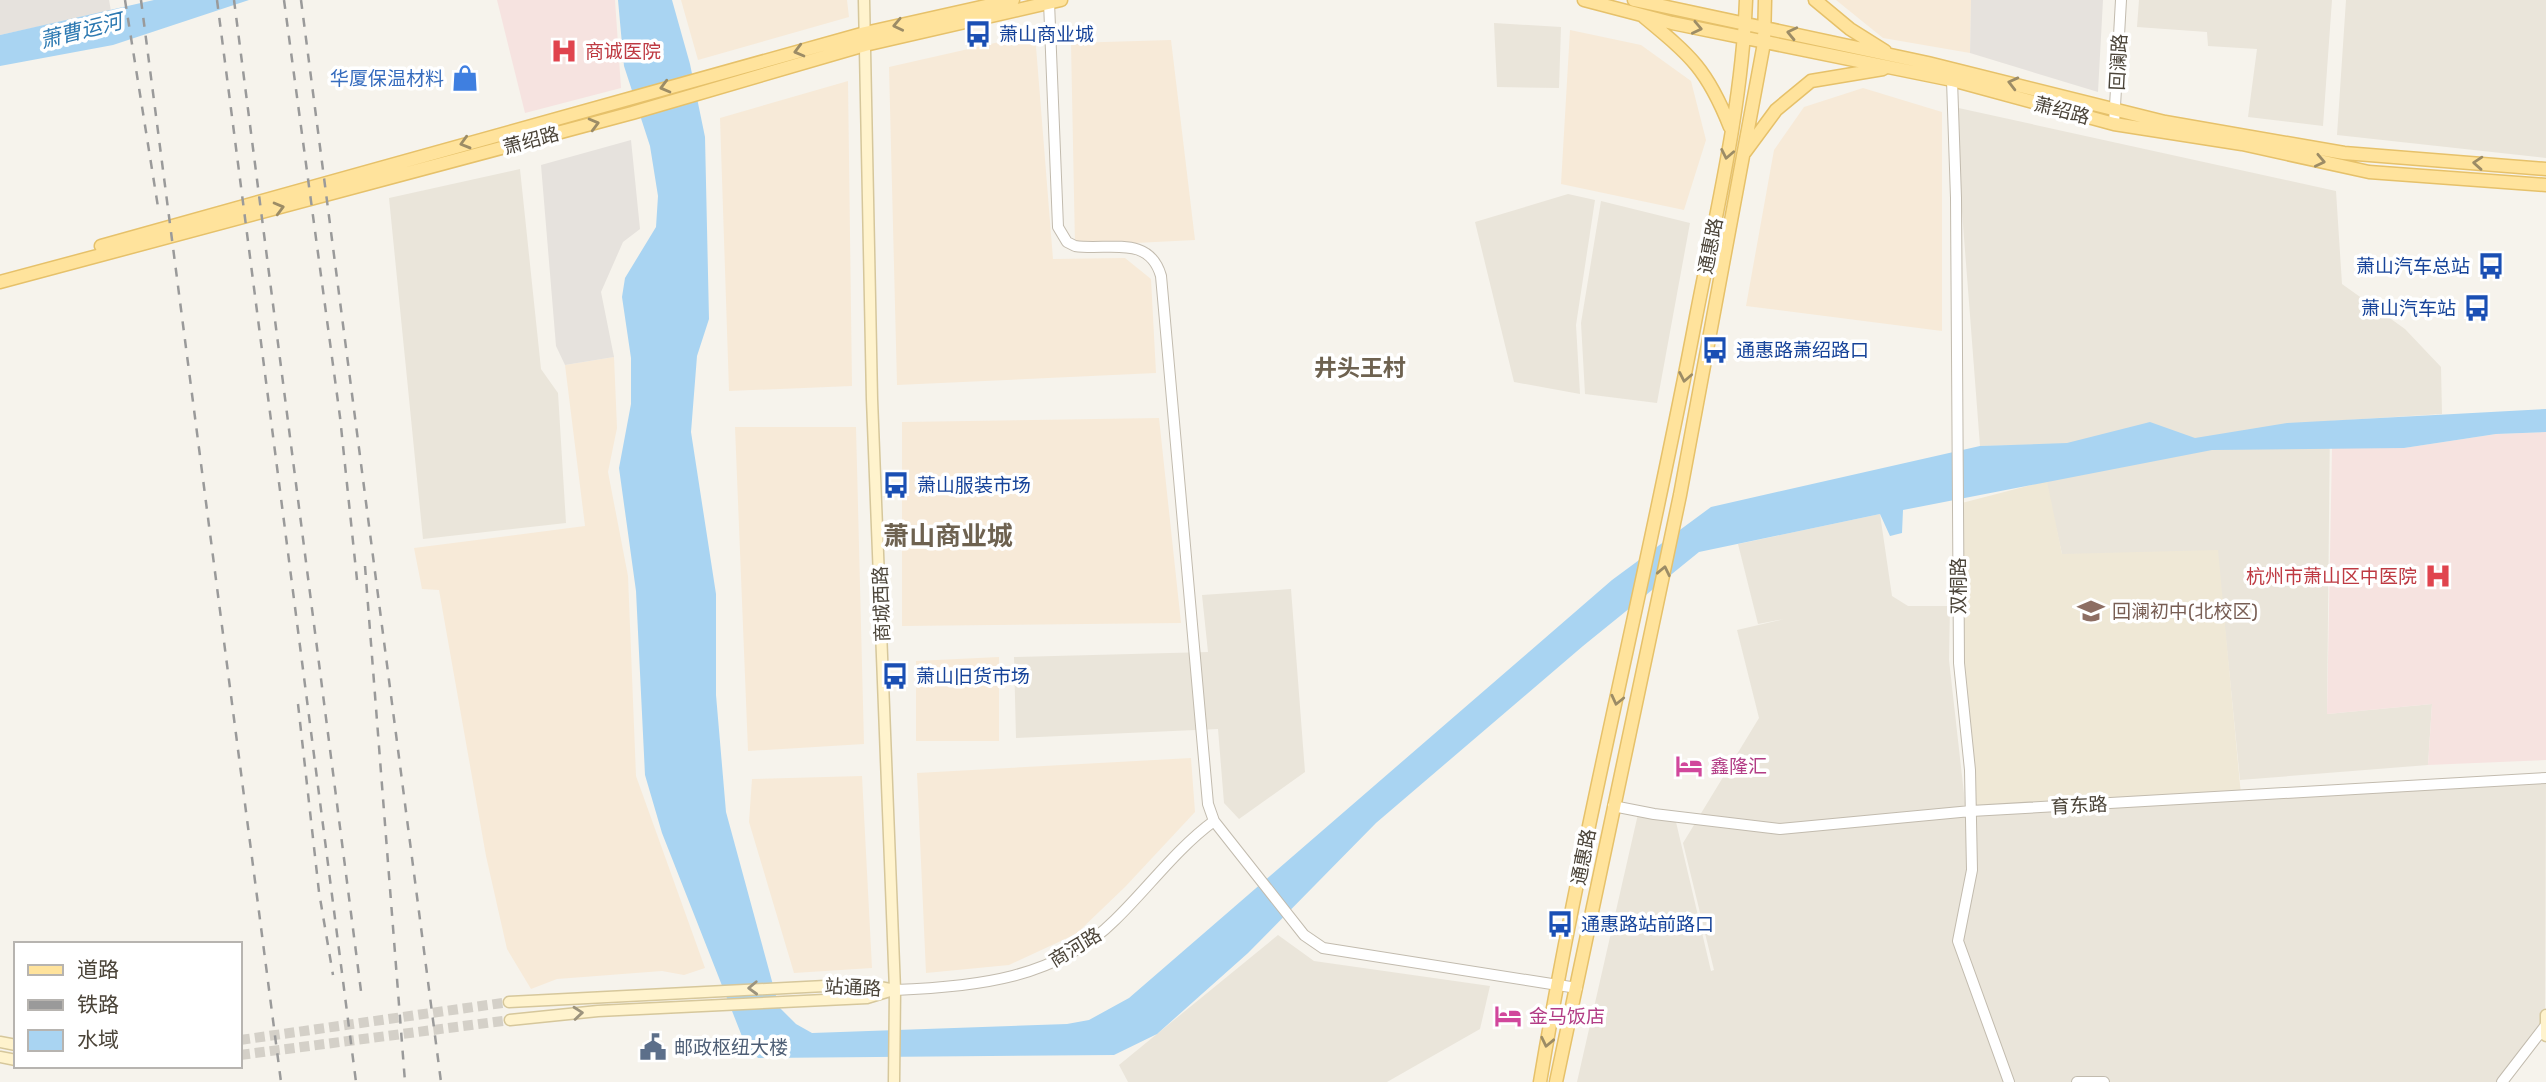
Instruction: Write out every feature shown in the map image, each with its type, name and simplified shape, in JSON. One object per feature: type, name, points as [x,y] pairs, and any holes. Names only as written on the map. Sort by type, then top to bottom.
[{"type":"main road","name":"商城西路","points":[[864,0],[872,399],[895,990],[894,1082]]},
{"type":"main road","points":[[0,274],[625,98],[1013,0]]},
{"type":"main road","name":"萧绍路","points":[[1584,0],[1639,5],[1765,43],[1895,62],[2115,124],[2242,144],[2369,172],[2546,185]]},
{"type":"main road","points":[[1639,5],[1658,0]]},
{"type":"main road","name":"通惠路","points":[[1540,1082],[1582,860],[1664,491],[1731,130],[1744,38],[1746,0]]},
{"type":"main road","name":"通惠路","points":[[1556,1082],[1680,495],[1765,43],[1765,0]]},
{"type":"main road","points":[[1815,0],[1895,62]]},
{"type":"main road","name":"萧绍路","points":[[0,282],[710,92],[865,39],[1055,1]]},
{"type":"main road","points":[[1639,5],[1745,22],[1895,62],[2116,108],[2165,122],[2344,153],[2546,169]]},
{"type":"main road","points":[[1639,5],[1691,55],[1714,88],[1731,130]]},
{"type":"main road","points":[[1743,155],[1776,110],[1811,81],[1895,62]]},
{"type":"main road","name":"站通路","points":[[509,1002],[788,986],[864,984],[895,990]]},
{"type":"main road","name":"站通路","points":[[510,1020],[724,1004],[867,998],[895,990]]},
{"type":"street","name":"回澜路","points":[[2115,124],[2122,0]]},
{"type":"street","points":[[1055,1],[1058,228],[1067,242],[1075,246],[1142,249],[1152,256],[1161,276],[1208,804],[1214,821],[1304,935],[1323,948],[1577,988]]},
{"type":"street","name":"双桐路","points":[[1952,80],[1959,663],[1971,811],[1972,870],[1958,941],[2009,1082]]},
{"type":"street","name":"育东路","points":[[1613,806],[1680,818],[1780,829],[1971,811],[2546,778]]},
{"type":"street","name":"商河路","points":[[895,990],[951,988],[1010,979],[1065,957],[1113,922],[1189,840],[1214,821]]},
{"type":"street","points":[[2502,1082],[2546,1026]]},
{"type":"street","points":[[2077,1082],[2104,1082]]},
{"type":"shaded area","points":[[0,0],[109,0],[111,11],[0,35]]},
{"type":"shaded area","name":"商诚医院","points":[[497,0],[615,0],[621,88],[525,113]]},
{"type":"shaded area","points":[[681,0],[847,0],[849,17],[698,60]]},
{"type":"shaded area","points":[[1836,0],[1971,0],[1970,53],[1883,38]]},
{"type":"shaded area","points":[[1971,0],[2103,0],[2098,92],[1970,53]]},
{"type":"shaded area","points":[[2139,0],[2332,0],[2323,126],[2248,117],[2257,49],[2208,46],[2207,32],[2137,27]]},
{"type":"shaded area","points":[[2346,0],[2546,0],[2546,158],[2337,135]]},
{"type":"shaded area","points":[[1494,23],[1561,27],[1559,88],[1497,87]]},
{"type":"shaded area","points":[[1570,30],[1641,45],[1691,81],[1706,140],[1684,210],[1561,184]]},
{"type":"shaded area","points":[[1035,34],[1053,259],[1125,258],[1151,279],[1156,373],[897,385],[889,67]]},
{"type":"shaded area","points":[[1171,40],[1195,240],[1075,246],[1071,43]]},
{"type":"shaded area","points":[[848,81],[852,386],[729,391],[720,118]]},
{"type":"shaded area","points":[[1863,88],[1942,112],[1942,331],[1746,306],[1774,150],[1804,107]]},
{"type":"shaded area","points":[[1954,107],[2336,191],[2342,284],[2405,329],[2441,367],[2442,414],[2330,421],[2327,714],[2432,704],[2428,765],[2240,780],[2218,559],[2062,554],[2037,445],[1980,446]]},
{"type":"shaded area","points":[[631,140],[640,229],[623,242],[601,292],[614,357],[565,365],[556,346],[541,165]]},
{"type":"shaded area","points":[[520,169],[541,369],[558,393],[566,523],[423,539],[389,198]]},
{"type":"shaded area","points":[[1568,194],[1595,200],[1576,325],[1580,394],[1514,382],[1475,222]]},
{"type":"shaded area","points":[[1601,201],[1690,223],[1657,403],[1585,394],[1581,323]]},
{"type":"shaded area","points":[[614,357],[617,428],[608,472],[628,576],[636,776],[705,968],[684,975],[662,971],[557,979],[531,989],[507,949],[486,856],[439,590],[422,589],[414,548],[585,526],[565,365]]},
{"type":"shaded area","points":[[1159,418],[1181,623],[902,626],[902,422]]},
{"type":"shaded area","points":[[735,427],[856,427],[864,744],[748,751]]},
{"type":"shaded area","name":"杭州市萧山区中医院","points":[[2546,432],[2546,760],[2428,765],[2432,704],[2327,714],[2332,448],[2404,448],[2496,434]]},
{"type":"shaded area","name":"回澜初中(北校区)","points":[[2047,481],[2062,554],[2218,550],[2241,795],[1971,811],[1959,663],[1958,504]]},
{"type":"shaded area","points":[[1880,514],[1892,596],[1908,606],[1950,606],[1949,660],[1971,856],[1971,811],[2546,778],[2545,1027],[2502,1082],[1577,1082],[1638,814],[1676,822],[1711,971],[1714,970],[1683,843],[1759,718],[1737,630],[1784,619],[1758,624],[1738,544]]},
{"type":"shaded area","points":[[1291,589],[1305,772],[1239,819],[1224,803],[1218,729],[1016,738],[1014,657],[1208,652],[1202,595]]},
{"type":"shaded area","points":[[999,657],[999,741],[916,741],[916,661]]},
{"type":"shaded area","points":[[1191,758],[1195,812],[1125,887],[1076,934],[1009,965],[926,973],[917,773]]},
{"type":"shaded area","points":[[862,776],[872,968],[794,973],[749,822],[752,779]]},
{"type":"shaded area","points":[[1278,935],[1314,961],[1490,986],[1480,1029],[1387,1082],[1128,1082],[1119,1065]]},
{"type":"water","name":"萧曹运河","points":[[154,0],[249,0],[113,45],[0,66],[0,35]]},
{"type":"water","points":[[618,0],[672,0],[690,64],[705,137],[709,319],[697,356],[691,432],[716,594],[716,695],[726,812],[779,1007],[796,1024],[812,1033],[1067,1024],[1089,1020],[1129,998],[1612,580],[1711,507],[1980,446],[2067,443],[2150,422],[2195,438],[2287,423],[2546,409],[2546,432],[2496,434],[2404,448],[2212,450],[1903,510],[1902,533],[1890,536],[1880,514],[1699,552],[1583,646],[1376,823],[1248,953],[1157,1034],[1114,1055],[758,1058],[745,1044],[662,833],[645,775],[636,591],[619,468],[631,404],[631,358],[622,297],[625,278],[656,227],[658,196],[650,146],[624,66]]},
{"type":"tunnel","points":[[242,1040],[509,1002]]},
{"type":"tunnel","points":[[242,1055],[510,1020]]},
{"type":"railway","points":[[125,0],[158,207]]},
{"type":"railway","points":[[141,0],[281,1082]]},
{"type":"railway","points":[[217,0],[356,1082]]},
{"type":"railway","points":[[234,0],[362,999]]},
{"type":"railway","points":[[284,0],[340,417],[357,580]]},
{"type":"railway","points":[[301,0],[441,1082]]},
{"type":"railway","points":[[365,566],[405,1082]]},
{"type":"railway","points":[[298,704],[319,892],[333,975]]},
{"type":"place","name":"萧山商业城","points":[[978,34]]},
{"type":"place","name":"商诚医院","points":[[564,51]]},
{"type":"place","name":"华厦保温材料","points":[[465,78]]},
{"type":"place","name":"萧山汽车总站","points":[[2491,266]]},
{"type":"place","name":"萧山汽车站","points":[[2477,308]]},
{"type":"place","name":"通惠路萧绍路口","points":[[1715,350]]},
{"type":"place","name":"萧山服装市场","points":[[896,485]]},
{"type":"place","name":"杭州市萧山区中医院","points":[[2438,576]]},
{"type":"place","name":"回澜初中(北校区)","points":[[2091,611]]},
{"type":"place","name":"萧山旧货市场","points":[[895,676]]},
{"type":"place","name":"鑫隆汇","points":[[1689,766]]},
{"type":"place","name":"通惠路站前路口","points":[[1560,924]]},
{"type":"place","name":"金马饭店","points":[[1508,1016]]},
{"type":"place","name":"邮政枢纽大楼","points":[[653,1047]]},
{"type":"district","name":"井头王村","points":[[1360,368]]},
{"type":"district","name":"萧山商业城","points":[[948,536]]}]
